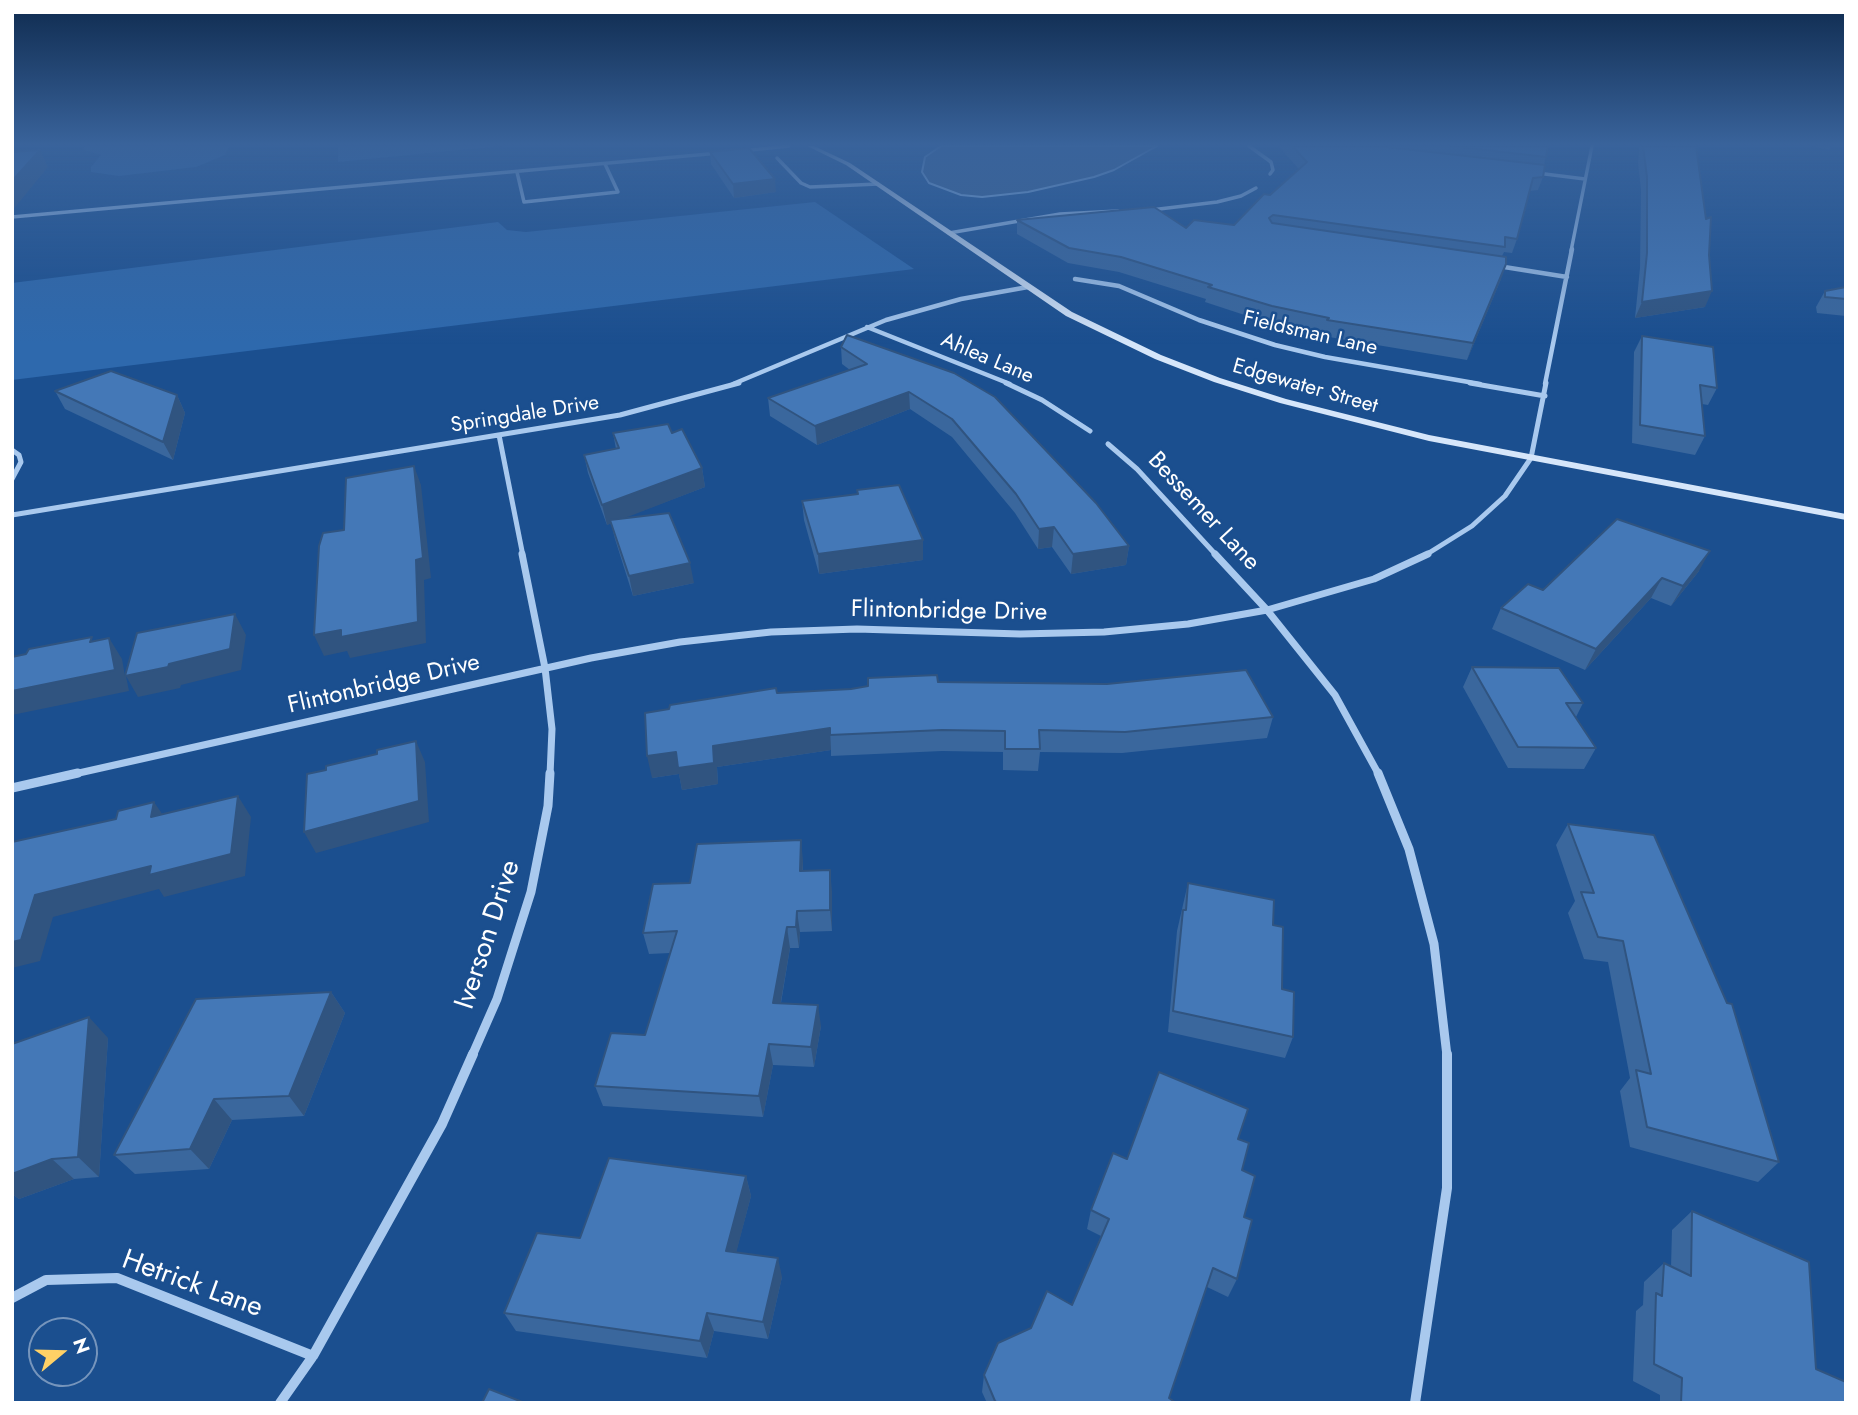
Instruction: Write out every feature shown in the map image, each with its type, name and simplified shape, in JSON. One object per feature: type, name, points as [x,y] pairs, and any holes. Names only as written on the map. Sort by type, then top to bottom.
[{"type":"street","points":[[12,217],[68,212]]},
{"type":"street","name":"Edgewater Street","points":[[919,212],[1069,314],[1109,335],[1217,380],[1357,421],[1531,458],[1846,517]]},
{"type":"street","points":[[949,233],[1060,214],[1100,212]]},
{"type":"street","name":"Flintonbridge Drive","points":[[12,788],[545,668],[680,642],[771,632],[857,629],[1020,634],[1104,632],[1188,624],[1268,610],[1374,579],[1430,553],[1472,526],[1505,496],[1531,458],[1579,212]]},
{"type":"street","points":[[1496,266],[1567,277]]},
{"type":"street","name":"Fieldsman Lane","points":[[1075,279],[1119,286],[1220,328],[1275,345],[1545,396]]},
{"type":"street","name":"Springdale Drive","points":[[12,515],[620,415],[738,383],[785,365],[867,327],[947,302],[1028,287]]},
{"type":"street","name":"Ahlea Lane","points":[[867,327],[1005,382],[1042,400],[1090,430]]},
{"type":"street","name":"Iverson Drive","points":[[280,1403],[313,1356],[442,1124],[497,999],[531,892],[548,806],[552,729],[545,668],[499,435]]},
{"type":"street","name":"Bessemer Lane","points":[[1108,444],[1137,469],[1268,610],[1335,695],[1376,767],[1409,849],[1434,944],[1448,1063],[1447,1188],[1415,1403]]},
{"type":"street","points":[[12,450],[19,455],[21,462],[12,479]]},
{"type":"street","name":"Hetrick Lane","points":[[12,1298],[46,1280],[117,1278],[313,1356]]},
{"type":"shaded area","points":[[718,212],[830,212],[914,269],[12,380],[12,283],[498,222],[507,230],[526,232]]},
{"type":"building","points":[[1101,212],[1162,212],[1186,228],[1194,220],[1234,225],[1247,212],[1524,212],[1517,239],[1505,237],[1505,247],[1273,215],[1269,218],[1272,223],[1506,257],[1506,264],[1473,343],[1327,320],[1329,318],[1272,306],[1121,257],[1069,248],[1017,220]]},
{"type":"building","points":[[1647,212],[1705,212],[1706,219],[1711,217],[1709,255],[1712,291],[1642,302],[1647,253]]},
{"type":"building","points":[[1846,287],[1846,299],[1825,297],[1825,291]]},
{"type":"building","points":[[847,335],[954,373],[995,397],[1096,503],[1129,546],[1073,554],[1054,527],[1039,529],[1016,494],[952,419],[909,392],[815,426],[768,398],[867,364],[841,347]]},
{"type":"building","points":[[1642,336],[1713,347],[1717,388],[1700,385],[1705,436],[1640,425]]},
{"type":"building","points":[[111,371],[177,395],[163,442],[55,391]]},
{"type":"building","points":[[668,424],[672,433],[682,429],[702,468],[602,505],[584,455],[619,448],[613,433]]},
{"type":"building","points":[[414,466],[423,558],[416,560],[418,622],[341,637],[341,630],[314,635],[319,546],[323,533],[344,530],[346,478]]},
{"type":"building","points":[[899,485],[923,540],[818,554],[802,501],[858,494],[857,490]]},
{"type":"building","points":[[669,513],[690,563],[629,576],[610,520]]},
{"type":"building","points":[[1617,519],[1710,551],[1683,586],[1662,578],[1596,649],[1501,608],[1528,584],[1543,590]]},
{"type":"building","points":[[235,614],[230,649],[125,676],[137,633]]},
{"type":"building","points":[[92,637],[90,642],[109,638],[115,670],[12,691],[12,657],[26,654],[29,649]]},
{"type":"building","points":[[1472,667],[1559,668],[1583,703],[1566,703],[1596,748],[1518,747]]},
{"type":"building","points":[[1246,670],[1273,717],[1125,732],[1039,730],[1040,749],[1005,749],[1005,731],[942,730],[830,735],[830,728],[713,746],[714,763],[678,768],[676,752],[647,756],[645,713],[669,709],[670,705],[776,688],[777,693],[851,689],[868,686],[868,678],[937,675],[938,682],[1107,684]]},
{"type":"building","points":[[416,741],[419,801],[304,832],[307,774],[326,770],[326,766],[377,754],[377,750]]},
{"type":"building","points":[[238,796],[231,854],[149,875],[151,866],[35,895],[21,940],[12,942],[12,842],[116,819],[118,811],[154,802],[151,817]]},
{"type":"building","points":[[1568,824],[1654,835],[1727,1003],[1732,1004],[1779,1162],[1647,1127],[1636,1070],[1651,1074],[1623,941],[1598,937],[1581,892],[1594,893]]},
{"type":"building","points":[[801,840],[800,871],[830,870],[830,910],[797,911],[796,927],[787,927],[773,1003],[818,1005],[811,1047],[769,1044],[759,1096],[595,1086],[611,1033],[645,1035],[677,931],[643,933],[653,884],[690,883],[697,844]]},
{"type":"building","points":[[1188,883],[1274,900],[1273,925],[1283,927],[1282,989],[1294,992],[1293,1037],[1173,1011]]},
{"type":"building","points":[[331,992],[289,1096],[214,1099],[190,1149],[114,1155],[196,999]]},
{"type":"building","points":[[89,1017],[78,1157],[52,1159],[12,1174],[12,1044]]},
{"type":"building","points":[[1159,1072],[1248,1109],[1238,1139],[1249,1143],[1242,1170],[1255,1176],[1244,1217],[1252,1220],[1237,1279],[1213,1268],[1169,1398],[1176,1403],[998,1403],[984,1375],[998,1343],[1031,1328],[1047,1291],[1072,1305],[1109,1219],[1091,1210],[1113,1153],[1127,1159]]},
{"type":"building","points":[[609,1158],[746,1176],[726,1251],[778,1258],[763,1322],[707,1313],[700,1341],[504,1313],[537,1233],[580,1238]]},
{"type":"building","points":[[1692,1211],[1809,1262],[1816,1369],[1846,1382],[1846,1403],[1681,1403],[1682,1378],[1654,1364],[1656,1293],[1662,1296],[1664,1263],[1691,1276]]},
{"type":"building","points":[[489,1389],[525,1403],[482,1403]]}]
